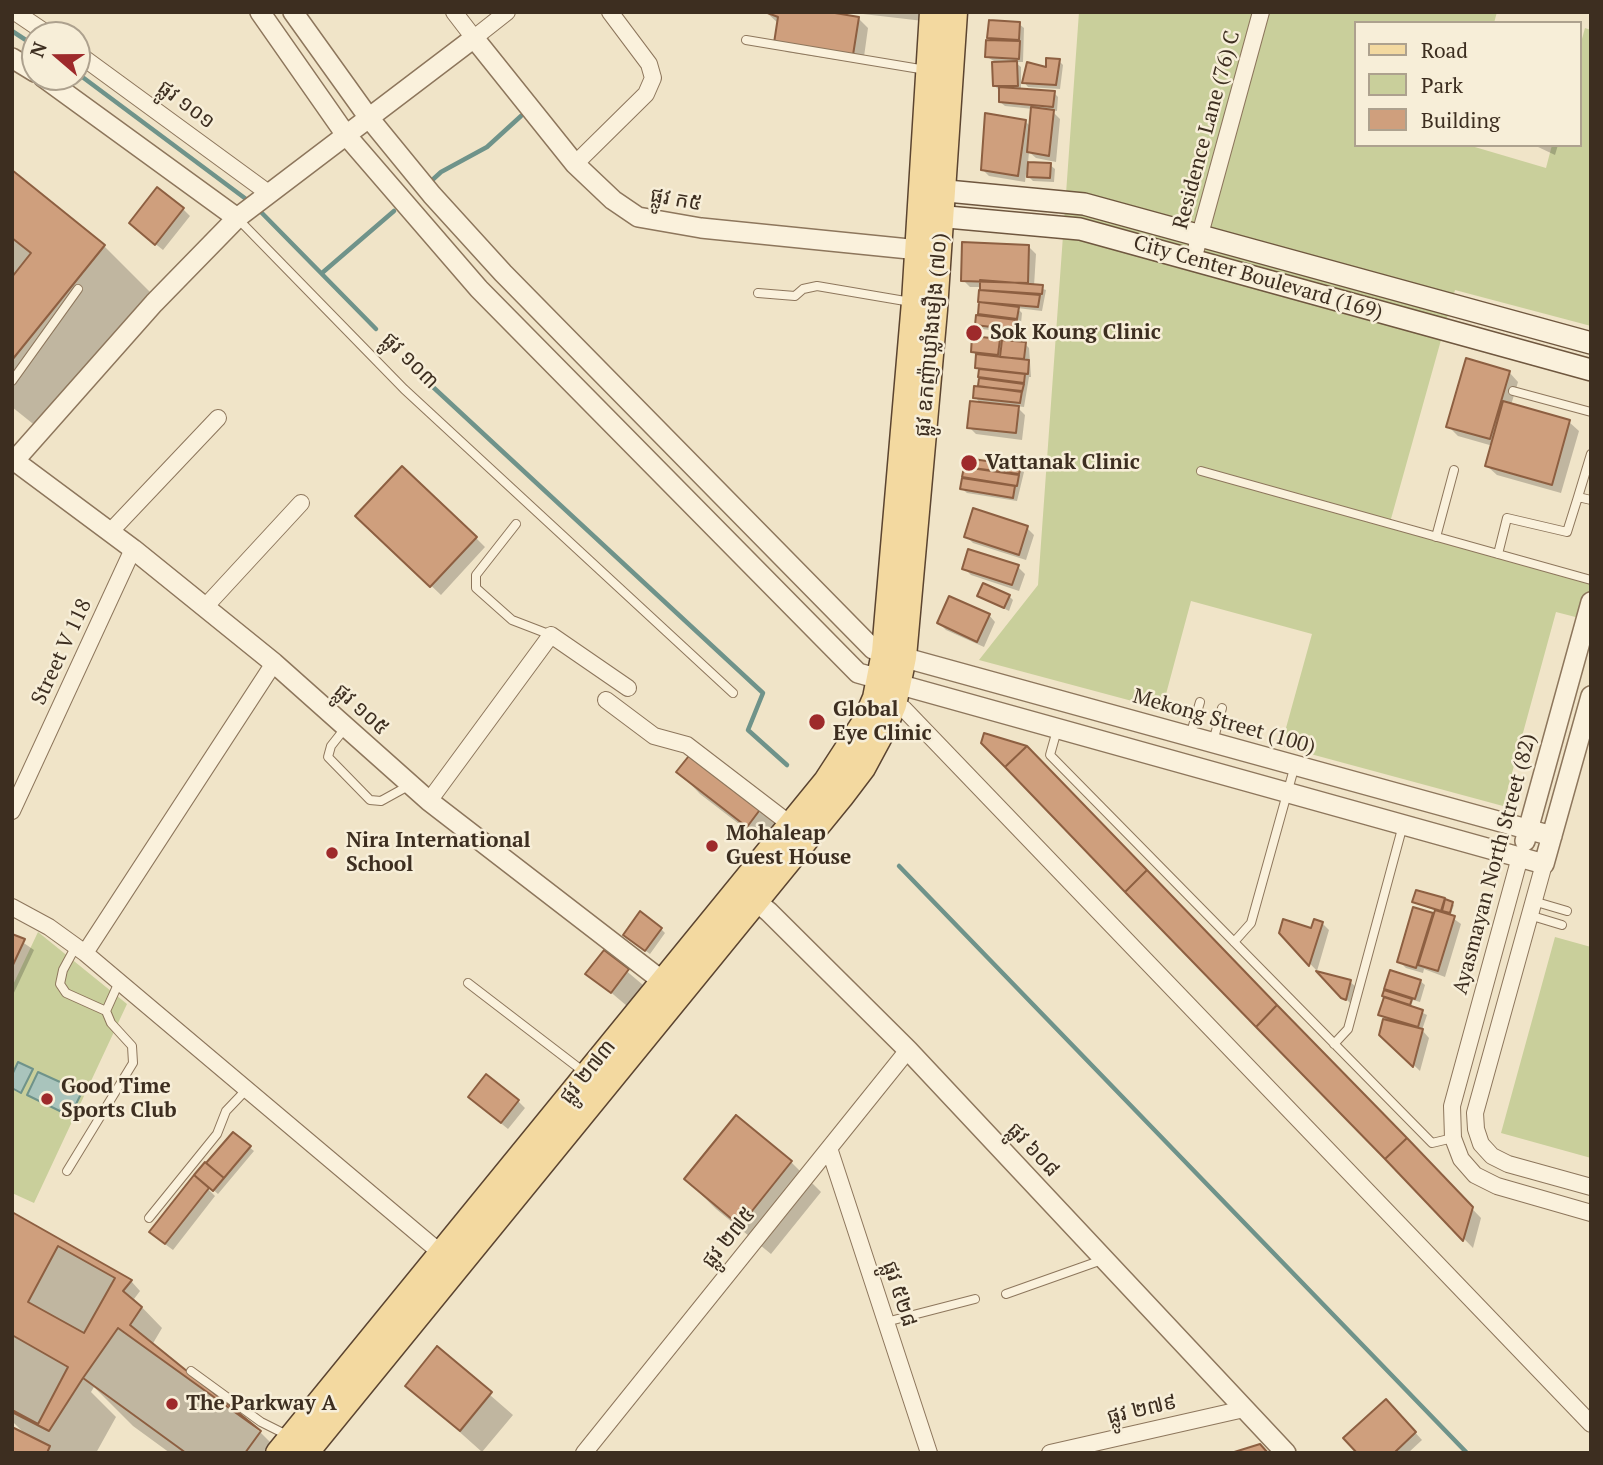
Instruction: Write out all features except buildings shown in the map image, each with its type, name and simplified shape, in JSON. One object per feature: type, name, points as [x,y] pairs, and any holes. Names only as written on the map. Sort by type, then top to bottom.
[{"type":"main road","name":"ផ្លូវ ឧកញ៉ាឃ្លាំងមឿង (៧០)","points":[[894,654],[929,251],[932,190],[929,70],[932,12]]},
{"type":"main road","name":"ផ្លូវ ឧកញ៉ាឃ្លាំងមឿង (៧០)","points":[[932,190],[955,12]]},
{"type":"main road","name":"City Center Boulevard (169)","points":[[932,190],[1065,200],[1591,343]]},
{"type":"main road","name":"City Center Boulevard (169)","points":[[931,216],[1080,229],[1591,370]]},
{"type":"main road","name":"ផ្លូវ ឧកញ៉ាឃ្លាំងមឿង (៧០)","points":[[894,654],[914,302],[929,251]]},
{"type":"main road","points":[[887,692],[894,654]]},
{"type":"main road","name":"ផ្លូវ ២៧៣","points":[[747,894],[790,824],[846,755],[887,692]]},
{"type":"main road","name":"ផ្លូវ ២៧៣","points":[[297,1447],[747,894],[863,768],[879,741],[887,692]]},
{"type":"main road","name":"ផ្លូវ ២៧៣","points":[[554,1131],[586,1074],[671,987]]},
{"type":"street","points":[[260,12],[346,135],[479,289],[858,673],[887,692],[904,709],[1591,1423]]},
{"type":"street","name":"ផ្លូវ ក៥","points":[[454,12],[575,164],[613,200],[638,217],[680,225],[929,251]]},
{"type":"street","points":[[13,461],[154,303],[252,205],[508,12]]},
{"type":"street","points":[[575,164],[646,94],[653,78],[649,64],[610,12]]},
{"type":"street","name":"Residence Lane (76) C","points":[[1193,260],[1261,12]]},
{"type":"street","points":[[299,15],[369,118],[432,195],[503,272],[873,649],[894,654]]},
{"type":"street","name":"ផ្លូវ ១០១","points":[[91,65],[252,205]]},
{"type":"street","name":"ផ្លូវ ១០៣","points":[[66,91],[252,205]]},
{"type":"street","points":[[110,532],[218,418]]},
{"type":"street","name":"ផ្លូវ ១០៥","points":[[13,461],[133,549],[274,663],[429,801],[671,987]]},
{"type":"street","points":[[205,607],[301,503]]},
{"type":"street","name":"Street V 118","points":[[12,811],[133,549]]},
{"type":"street","name":"Ayasmayan North Street (82)","points":[[1453,1138],[1452,1106],[1591,602]]},
{"type":"street","points":[[429,801],[551,635],[628,688]]},
{"type":"street","name":"Mekong Street (100)","points":[[894,654],[1552,836]]},
{"type":"street","points":[[81,950],[274,663]]},
{"type":"street","points":[[887,692],[1057,730],[1544,864]]},
{"type":"street","points":[[1591,696],[1475,1113],[1481,1144],[1492,1156],[1508,1164],[1591,1186]]},
{"type":"street","points":[[606,700],[654,736],[687,745],[790,824]]},
{"type":"street","name":"ផ្លូវ ៦០៨","points":[[747,894],[908,1050],[1286,1453]]},
{"type":"street","points":[[12,907],[81,950],[449,1259]]},
{"type":"street","name":"ផ្លូវ ២៧៥","points":[[584,1453],[908,1050]]},
{"type":"street","points":[[1453,1138],[1461,1159],[1475,1175],[1486,1181],[1591,1213]]},
{"type":"street","name":"ផ្លូវ ៥២៨","points":[[829,1148],[929,1453]]},
{"type":"street","name":"ផ្លូវ ២៧៩","points":[[1049,1453],[1244,1409]]},
{"type":"lane","points":[[746,40],[929,70]]},
{"type":"lane","name":"ផ្លូវ ១០៣","points":[[252,205],[404,389],[733,693]]},
{"type":"lane","points":[[758,293],[795,296],[803,289],[817,286],[914,302]]},
{"type":"lane","points":[[12,381],[78,289]]},
{"type":"lane","points":[[1513,391],[1591,412]]},
{"type":"lane","points":[[1498,554],[1507,518],[1567,532],[1591,454]]},
{"type":"lane","points":[[1436,537],[1454,470]]},
{"type":"lane","points":[[1200,471],[1591,580]]},
{"type":"lane","points":[[1578,497],[1591,500]]},
{"type":"lane","points":[[516,524],[476,575],[476,588],[512,620],[551,635]]},
{"type":"lane","points":[[1191,736],[1200,702]]},
{"type":"lane","points":[[1213,743],[1222,708]]},
{"type":"lane","points":[[346,727],[331,746],[328,757],[370,800],[381,801],[411,784]]},
{"type":"lane","points":[[1057,730],[1050,755],[1432,1143],[1453,1138]]},
{"type":"lane","points":[[1234,942],[1251,923],[1295,765]]},
{"type":"lane","points":[[1334,1044],[1348,1029],[1403,825]]},
{"type":"lane","points":[[1531,908],[1567,911]]},
{"type":"lane","points":[[1531,908],[1563,925]]},
{"type":"lane","points":[[67,1171],[133,1063],[132,1046],[111,1023],[106,1011],[66,993],[60,984],[63,970],[81,950]]},
{"type":"lane","points":[[106,1011],[119,982]]},
{"type":"lane","points":[[468,982],[586,1074]]},
{"type":"lane","points":[[149,1218],[217,1134],[226,1111],[247,1089]]},
{"type":"lane","points":[[1006,1294],[1103,1259]]},
{"type":"lane","points":[[886,1322],[975,1298]]},
{"type":"lane","points":[[191,1371],[297,1447]]},
{"type":"green space","points":[[1079,12],[1497,12],[1495,21],[1354,21],[1354,147],[1475,147],[1546,168],[1551,147],[1582,147],[1582,39],[1585,28],[1591,30],[1591,326],[1455,290],[1389,526],[1591,578],[1591,621],[1556,612],[1503,806],[1281,746],[1312,634],[1191,601],[1162,709],[979,660],[1038,585]]},
{"type":"green space","name":"Good Time Sports Club","points":[[38,932],[127,1004],[34,1203],[12,1193],[12,987]]},
{"type":"green space","points":[[1555,937],[1591,947],[1591,1158],[1501,1133]]},
{"type":"water","points":[[18,1062],[33,1069],[21,1093],[12,1088],[12,1075]]},
{"type":"water","points":[[38,1072],[82,1092],[70,1116],[27,1095]]},
{"type":"waterway","points":[[12,31],[21,37]]},
{"type":"waterway","points":[[91,83],[250,202]]},
{"type":"waterway","points":[[429,183],[441,172],[487,147],[521,116]]},
{"type":"waterway","points":[[257,208],[376,329]]},
{"type":"waterway","points":[[322,273],[394,211]]},
{"type":"waterway","points":[[420,375],[763,693],[748,730],[787,765]]},
{"type":"waterway","points":[[899,866],[1467,1453]]},
{"type":"place","name":"Sok Koung Clinic","points":[[974,333]]},
{"type":"place","name":"Vattanak Clinic","points":[[969,463]]},
{"type":"place","name":"Global Eye Clinic","points":[[817,722]]},
{"type":"place","name":"Mohaleap Guest House","points":[[712,846]]},
{"type":"place","name":"Nira International School","points":[[332,853]]},
{"type":"place","name":"Good Time Sports Club","points":[[47,1099]]},
{"type":"place","name":"The Parkway A","points":[[172,1404]]}]
